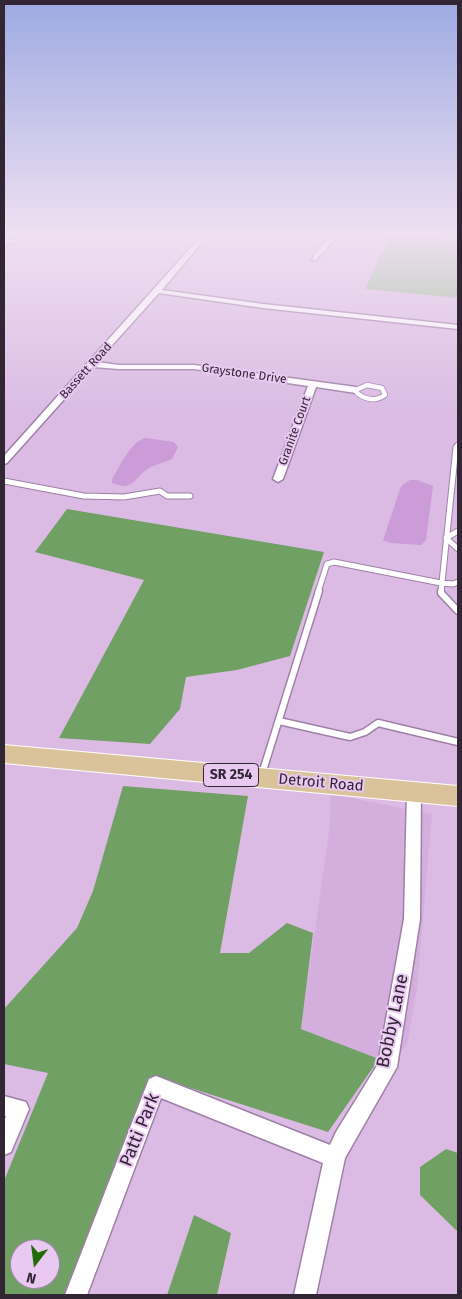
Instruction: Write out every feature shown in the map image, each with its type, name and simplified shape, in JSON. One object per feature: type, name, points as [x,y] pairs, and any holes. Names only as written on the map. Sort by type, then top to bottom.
[{"type":"main road","name":"Detroit Road","points":[[4,754],[458,796]]},
{"type":"street","name":"Bassett Road","points":[[4,462],[154,295]]},
{"type":"street","points":[[186,295],[263,306],[458,328]]},
{"type":"street","name":"Graystone Drive","points":[[94,361],[119,367],[194,367],[356,390]]},
{"type":"street","name":"Granite Court","points":[[278,478],[313,384]]},
{"type":"street","name":"Bobby Lane","points":[[305,1295],[335,1157],[343,1140],[387,1068],[412,919],[414,792]]},
{"type":"street","name":"Patti Park","points":[[76,1295],[156,1086],[335,1157]]},
{"type":"street","points":[[4,1106],[19,1109],[4,1144]]},
{"type":"lane","points":[[366,385],[376,386],[382,388],[385,395],[381,399],[366,399],[357,393],[356,390],[366,385]]},
{"type":"lane","points":[[458,445],[441,583],[441,593],[458,610]]},
{"type":"lane","points":[[4,481],[84,496],[124,497],[160,491],[166,496],[190,496]]},
{"type":"lane","points":[[451,497],[458,499]]},
{"type":"lane","points":[[446,538],[458,532]]},
{"type":"lane","points":[[446,538],[458,549]]},
{"type":"lane","points":[[261,778],[327,564],[334,562],[441,583],[453,584],[458,582]]},
{"type":"lane","points":[[279,721],[350,737],[360,735],[378,723],[458,742]]},
{"type":"shaded area","points":[[146,438],[174,442],[178,447],[172,459],[149,468],[132,484],[124,486],[112,483],[112,479],[130,449],[140,440]]},
{"type":"shaded area","points":[[410,480],[417,480],[433,486],[426,540],[421,545],[390,543],[383,540],[401,486]]},
{"type":"shaded area","points":[[331,794],[432,814],[417,989],[407,1045],[394,1059],[379,1059],[301,1029],[330,824]]},
{"type":"green space","points":[[423,295],[458,295],[458,298]]},
{"type":"green space","points":[[67,509],[324,552],[290,656],[237,670],[186,677],[180,709],[150,744],[59,738],[144,580],[35,552]]},
{"type":"green space","points":[[123,786],[248,796],[220,953],[249,953],[287,923],[313,933],[301,1029],[379,1059],[328,1132],[153,1076],[68,1295],[4,1295],[4,1181],[48,1073],[4,1064],[4,1009],[77,928],[93,891]]},
{"type":"green space","points":[[446,1149],[458,1153],[458,1232],[420,1195],[420,1167]]},
{"type":"green space","points":[[194,1215],[231,1233],[217,1295],[167,1295]]}]
